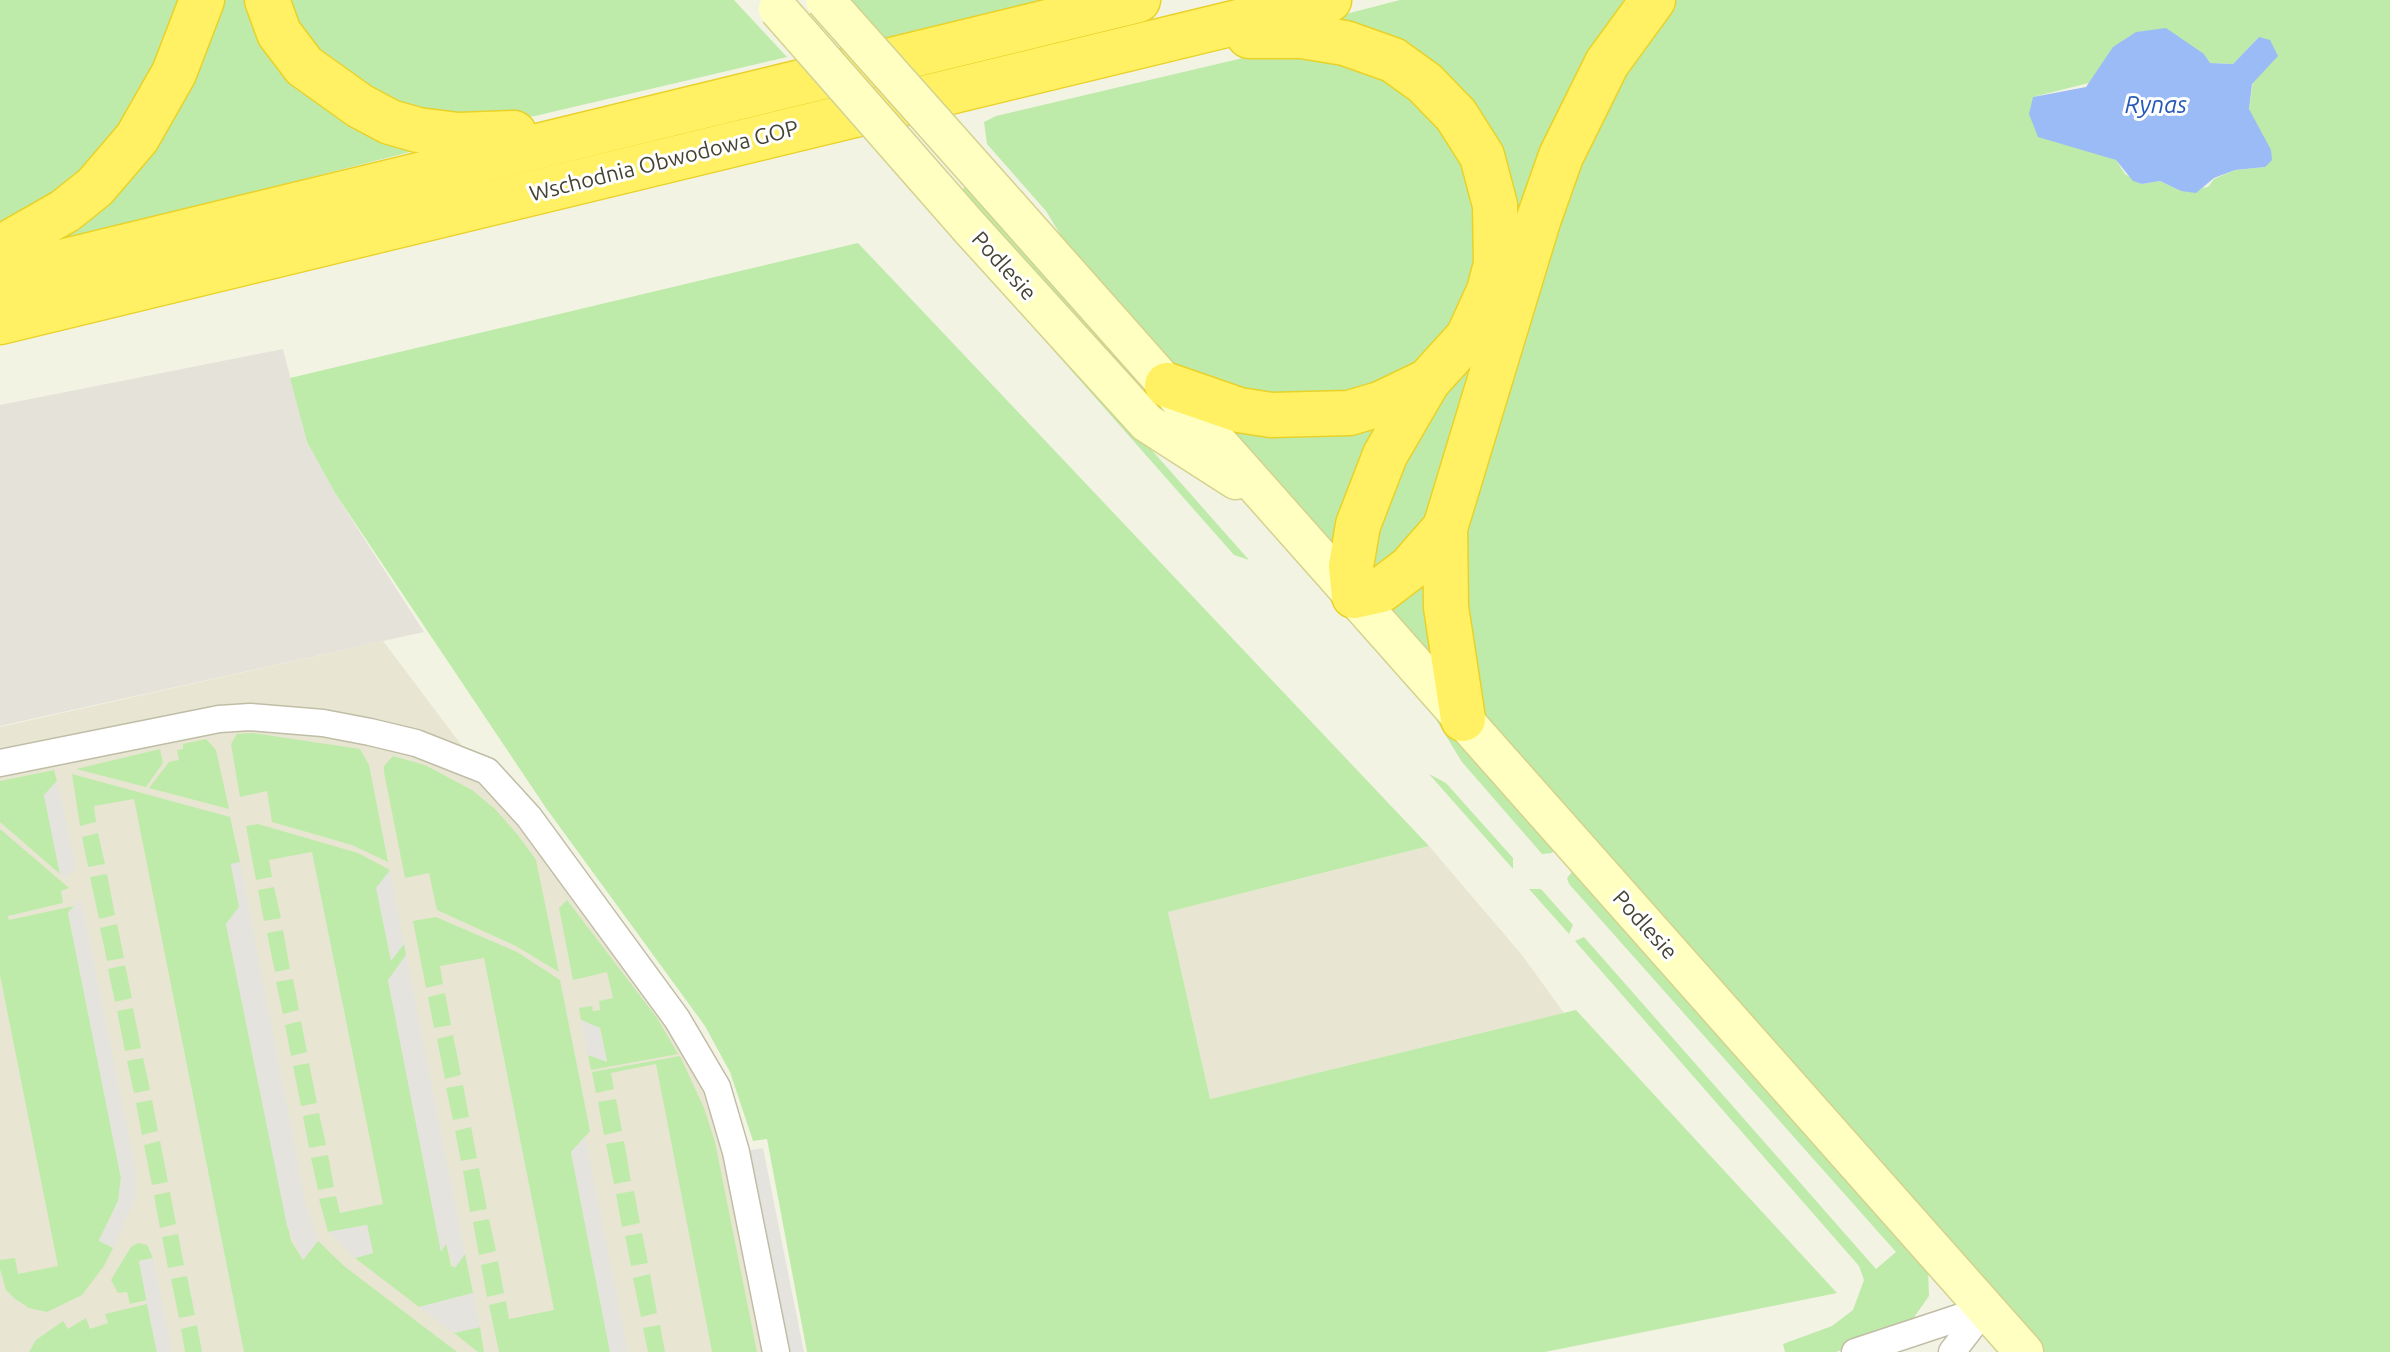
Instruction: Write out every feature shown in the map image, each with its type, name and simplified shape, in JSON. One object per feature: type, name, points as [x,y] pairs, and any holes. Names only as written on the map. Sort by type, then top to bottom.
[{"type":"highway","points":[[0,248],[75,203],[95,187],[137,138],[174,73],[202,0]]},
{"type":"highway","points":[[267,0],[279,33],[304,66],[331,89],[390,122],[418,130],[458,135],[604,130]]},
{"type":"highway","name":"Wschodnia Obwodowa GOP","points":[[0,277],[1138,0]]},
{"type":"highway","name":"Wschodnia Obwodowa GOP","points":[[0,322],[1329,0]]},
{"type":"highway","points":[[1463,719],[1446,607],[1445,528],[1538,221],[1561,156],[1607,63],[1653,0]]},
{"type":"highway","points":[[1179,36],[1302,36],[1345,43],[1393,60],[1425,83],[1456,115],[1482,156],[1490,180],[1497,233],[1496,264],[1489,291],[1468,337],[1428,381],[1385,455],[1358,525],[1351,566],[1354,596],[1381,590],[1410,568],[1445,528]]},
{"type":"highway","points":[[1167,385],[1239,410],[1309,415],[1349,413],[1380,404],[1428,381]]},
{"type":"street","name":"Podlesie","points":[[825,0],[2024,1352]]},
{"type":"street","name":"Podlesie","points":[[774,4],[970,228],[1147,423],[1268,498]]},
{"type":"street","points":[[0,763],[219,719],[262,717],[323,723],[400,740],[468,761],[487,771],[529,817],[677,1019],[717,1087],[736,1152],[776,1352]]},
{"type":"street","points":[[1855,1352],[1985,1309]]},
{"type":"street","points":[[1952,1352],[1985,1309]]},
{"type":"shaded area","points":[[283,349],[307,442],[335,493],[424,632],[0,726],[0,405]]},
{"type":"shaded area","points":[[383,641],[663,1012],[703,1086],[718,1124],[765,1352],[0,1352],[0,727]]},
{"type":"shaded area","points":[[57,781],[76,869],[66,878],[60,874],[44,795]]},
{"type":"shaded area","points":[[1429,846],[1522,955],[1564,1013],[1210,1099],[1168,912]]},
{"type":"shaded area","points":[[240,862],[306,1205],[318,1241],[303,1260],[287,1226],[226,924],[239,907],[231,864]]},
{"type":"shaded area","points":[[390,870],[404,944],[391,961],[376,888]]},
{"type":"shaded area","points":[[81,899],[135,1168],[135,1199],[113,1248],[99,1241],[118,1201],[121,1178],[68,912]]},
{"type":"shaded area","points":[[406,955],[465,1254],[455,1268],[446,1244],[441,1252],[388,980]]},
{"type":"shaded area","points":[[581,1020],[600,1028],[607,1062],[588,1055]]},
{"type":"shaded area","points":[[585,1137],[628,1352],[610,1352],[571,1152]]},
{"type":"shaded area","points":[[763,1148],[804,1352],[786,1352],[747,1151]]},
{"type":"shaded area","points":[[367,1225],[373,1253],[355,1258],[328,1232]]},
{"type":"shaded area","points":[[153,1258],[172,1352],[157,1352],[147,1304],[139,1261]]},
{"type":"shaded area","points":[[473,1293],[480,1327],[454,1333],[419,1307]]},
{"type":"green space","points":[[0,0],[189,0],[106,156],[0,233]]},
{"type":"green space","points":[[213,0],[254,0],[417,146],[410,152],[26,250]]},
{"type":"green space","points":[[282,0],[734,0],[787,57],[535,116],[484,122],[429,120],[337,76]]},
{"type":"green space","points":[[844,0],[1045,0],[879,39]]},
{"type":"green space","points":[[1400,0],[1632,0],[1507,271],[1494,153],[1319,21]]},
{"type":"green space","points":[[1669,0],[2390,0],[2390,1352],[2042,1352],[1485,717],[1453,570],[1571,169]],"holes":[[[2259,37],[2249,109],[2257,128],[2265,167],[2235,170],[2214,179],[2208,187],[2181,191],[2160,181],[2142,184],[2125,174],[2116,160],[2101,153],[2033,97],[2204,54],[2210,63],[2233,64]]]},
{"type":"green space","points":[[1277,50],[1385,75],[1428,105],[1475,183],[1480,270],[1440,345],[1379,394],[1269,404],[1169,366],[1074,257],[1046,211],[987,144],[984,122],[996,116]]},
{"type":"green space","points":[[967,186],[1193,435],[1188,439],[1153,400],[1102,357],[960,191]]},
{"type":"green space","points":[[858,243],[1429,846],[1168,912],[1210,1099],[1576,1010],[1837,1293],[1545,1352],[807,1352],[767,1139],[753,1141],[730,1072],[705,1026],[546,808],[335,493],[307,442],[290,378]]},
{"type":"green space","points":[[987,275],[1026,308],[1249,560],[1234,555]]},
{"type":"green space","points":[[1482,344],[1433,528],[1361,585],[1394,452]]},
{"type":"green space","points":[[1406,401],[1342,560],[1211,411]]},
{"type":"green space","points":[[1429,564],[1446,671],[1377,605]]},
{"type":"green space","points":[[1404,680],[1555,848],[1552,853],[1542,854],[1462,762],[1435,718]]},
{"type":"green space","points":[[253,733],[360,749],[369,765],[388,862],[352,845],[272,822],[267,791],[240,797],[231,744],[237,734]]},
{"type":"green space","points":[[206,739],[216,750],[229,809],[149,788],[169,762],[179,760],[177,750],[183,749],[183,744]]},
{"type":"green space","points":[[160,749],[163,763],[146,787],[76,769]]},
{"type":"green space","points":[[393,756],[425,765],[472,790],[495,809],[517,834],[536,860],[559,972],[516,946],[437,910],[429,873],[405,878],[384,772],[384,766]]},
{"type":"green space","points":[[54,770],[57,781],[44,795],[60,874],[0,822],[0,781]]},
{"type":"green space","points":[[72,774],[230,817],[240,862],[231,865],[239,907],[226,924],[291,1241],[303,1260],[318,1241],[344,1266],[457,1352],[244,1352],[134,799],[94,806],[96,822],[80,826]]},
{"type":"green space","points":[[1429,774],[1446,783],[1513,858],[1513,869]]},
{"type":"green space","points":[[258,824],[358,853],[390,870],[377,889],[391,960],[404,944],[406,955],[388,980],[441,1250],[446,1243],[451,1266],[455,1267],[465,1254],[473,1293],[419,1307],[355,1258],[373,1253],[367,1225],[328,1232],[319,1199],[336,1196],[340,1213],[383,1204],[312,852],[269,860],[272,877],[256,880],[246,826]]},
{"type":"green space","points":[[0,829],[69,888],[61,891],[63,903],[8,916],[9,920],[74,906],[68,913],[121,1178],[118,1201],[99,1240],[113,1248],[104,1266],[82,1295],[47,1312],[29,1308],[14,1298],[6,1290],[0,1269],[0,1260],[15,1258],[18,1274],[58,1266],[0,975]]},
{"type":"green space","points":[[98,833],[105,864],[88,867],[82,837]]},
{"type":"green space","points":[[1573,871],[1928,1268],[1929,1296],[1910,1323],[1836,1352],[1785,1352],[1783,1344],[1832,1326],[1853,1310],[1864,1280],[1859,1266],[1575,941],[1584,937],[1876,1269],[1896,1252],[1569,884],[1567,878]]},
{"type":"green space","points":[[107,874],[115,915],[99,919],[90,877]]},
{"type":"green space","points":[[274,887],[281,918],[264,921],[258,890]]},
{"type":"green space","points":[[1529,889],[1541,889],[1573,925],[1569,934]]},
{"type":"green space","points":[[567,900],[657,1018],[678,1054],[591,1070],[588,1055],[607,1061],[600,1028],[581,1020],[579,1008],[592,1006],[593,1011],[600,1010],[599,1001],[613,998],[607,972],[573,980],[559,908]]},
{"type":"green space","points":[[436,917],[517,952],[560,980],[590,1131],[571,1152],[610,1352],[499,1352],[489,1305],[506,1301],[509,1319],[554,1310],[484,958],[440,966],[443,984],[426,988],[413,921]]},
{"type":"green space","points":[[117,924],[124,958],[107,961],[100,928]]},
{"type":"green space","points":[[283,930],[290,969],[275,972],[267,933]]},
{"type":"green space","points":[[125,965],[132,998],[115,1002],[108,969]]},
{"type":"green space","points":[[293,979],[299,1010],[283,1014],[276,982]]},
{"type":"green space","points":[[445,993],[451,1025],[434,1028],[428,997]]},
{"type":"green space","points":[[133,1008],[141,1048],[125,1051],[117,1011]]},
{"type":"green space","points":[[301,1021],[307,1052],[291,1056],[285,1025]]},
{"type":"green space","points":[[453,1035],[461,1075],[445,1079],[437,1039]]},
{"type":"green space","points":[[680,1056],[704,1108],[715,1142],[757,1352],[712,1352],[656,1064],[611,1073],[614,1089],[596,1093],[592,1072]]},
{"type":"green space","points":[[143,1058],[150,1090],[134,1093],[127,1061]]},
{"type":"green space","points":[[309,1063],[317,1103],[301,1106],[293,1066]]},
{"type":"green space","points":[[463,1085],[469,1117],[453,1120],[446,1088]]},
{"type":"green space","points":[[616,1099],[622,1131],[604,1135],[598,1102]]},
{"type":"green space","points":[[152,1100],[158,1131],[142,1135],[136,1103]]},
{"type":"green space","points":[[319,1113],[326,1145],[309,1148],[303,1116]]},
{"type":"green space","points":[[471,1127],[477,1158],[461,1161],[455,1131]]},
{"type":"green space","points":[[160,1141],[168,1182],[152,1185],[144,1145]]},
{"type":"green space","points":[[624,1141],[631,1181],[614,1184],[606,1144]]},
{"type":"green space","points":[[328,1155],[334,1187],[318,1190],[311,1158]]},
{"type":"green space","points":[[479,1168],[487,1209],[470,1212],[463,1171]]},
{"type":"green space","points":[[634,1191],[640,1223],[622,1227],[616,1194]]},
{"type":"green space","points":[[170,1192],[176,1224],[160,1228],[154,1195]]},
{"type":"green space","points":[[489,1219],[496,1251],[479,1255],[473,1222]]},
{"type":"green space","points":[[642,1233],[648,1263],[631,1266],[625,1236]]},
{"type":"green space","points":[[178,1234],[184,1265],[168,1268],[162,1237]]},
{"type":"green space","points":[[138,1243],[147,1245],[153,1258],[139,1261],[147,1300],[130,1304],[127,1292],[118,1293],[111,1280],[131,1247]]},
{"type":"green space","points":[[498,1261],[504,1293],[487,1297],[481,1265]]},
{"type":"green space","points":[[650,1274],[657,1313],[641,1317],[633,1278]]},
{"type":"green space","points":[[187,1276],[195,1315],[179,1318],[171,1279]]},
{"type":"green space","points":[[147,1304],[157,1352],[29,1352],[36,1340],[63,1321],[68,1329],[86,1318],[90,1329],[108,1323],[105,1314]]},
{"type":"green space","points":[[197,1325],[202,1352],[185,1352],[181,1329]]},
{"type":"green space","points":[[660,1325],[665,1352],[648,1352],[643,1328]]},
{"type":"green space","points":[[480,1327],[484,1352],[478,1352],[454,1333]]},
{"type":"water","name":"Rynas","points":[[2166,28],[2204,54],[2210,63],[2233,64],[2259,37],[2270,40],[2278,56],[2252,84],[2249,109],[2271,150],[2272,160],[2265,167],[2235,170],[2214,178],[2196,193],[2181,191],[2160,181],[2142,184],[2133,181],[2116,160],[2038,137],[2029,114],[2033,97],[2086,87],[2113,47],[2136,32]]}]
